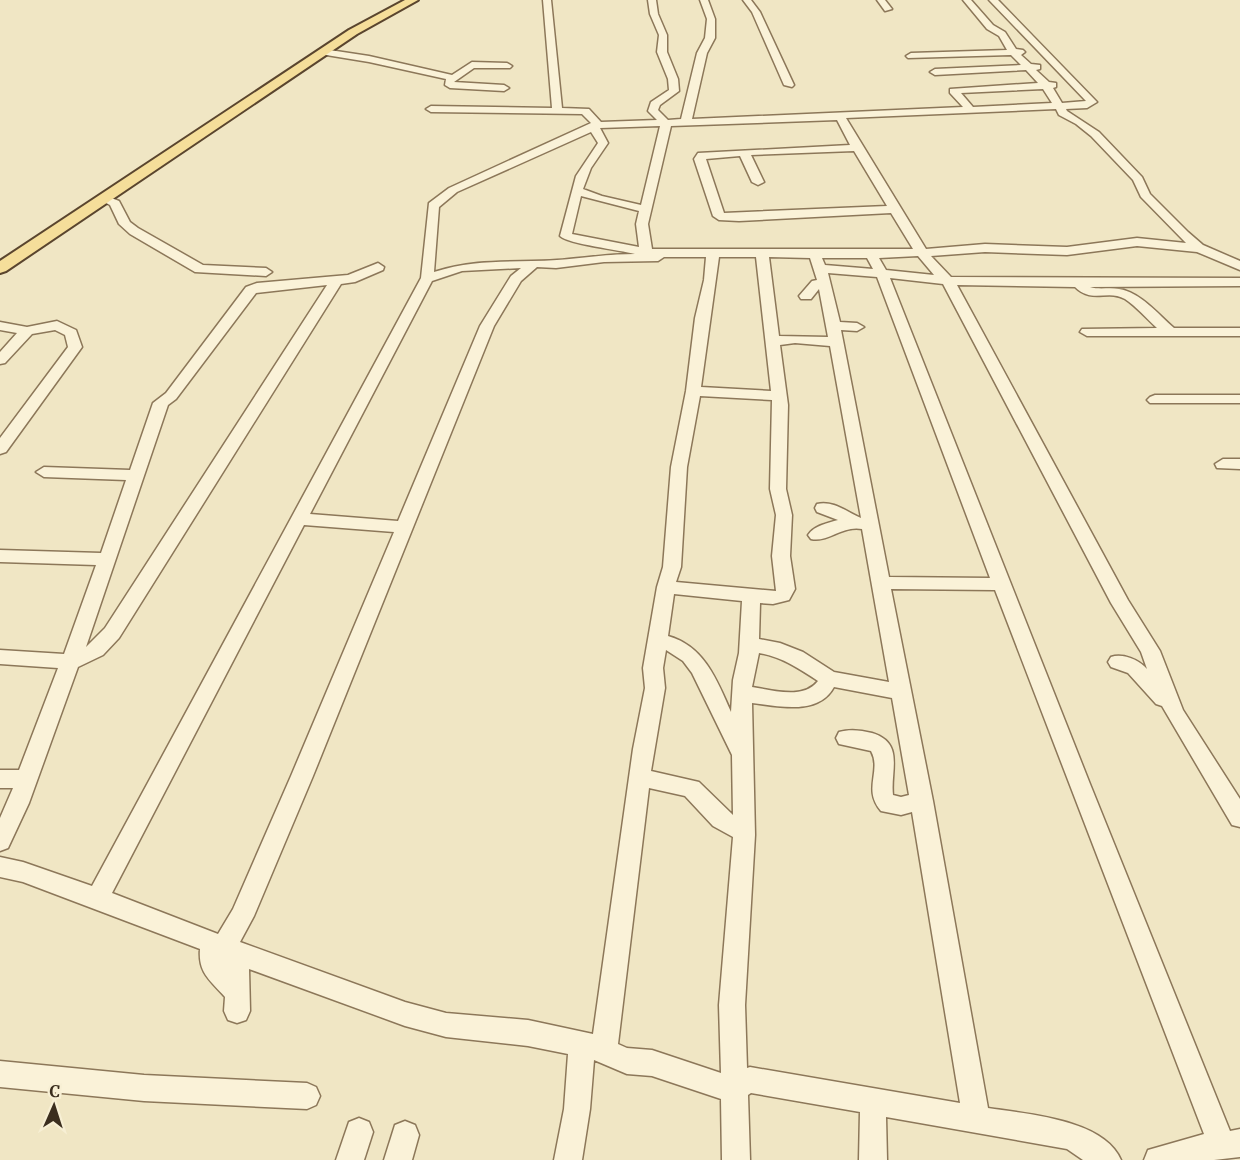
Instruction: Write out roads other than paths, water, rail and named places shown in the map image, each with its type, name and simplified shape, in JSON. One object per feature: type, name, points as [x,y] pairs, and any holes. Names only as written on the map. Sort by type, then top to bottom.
[{"type":"main road","points":[[0,268],[323,52],[377,18],[413,0]]},
{"type":"street","points":[[547,0],[557,112]]},
{"type":"street","points":[[652,0],[654,14],[663,35],[662,52],[673,79],[674,91],[654,107],[653,111],[666,123]]},
{"type":"street","points":[[686,122],[702,53],[710,38],[711,20],[704,0]]},
{"type":"street","points":[[747,0],[756,12],[789,85]]},
{"type":"street","points":[[881,0],[888,9]]},
{"type":"street","points":[[967,0],[990,27],[1002,34],[1013,52],[1046,85],[1063,113],[1080,122],[1095,134],[1138,179],[1145,195],[1199,248]]},
{"type":"street","points":[[97,899],[427,278],[433,206],[453,190],[595,125],[840,117],[852,114],[969,108],[1087,105],[1092,102],[993,0]]},
{"type":"street","points":[[911,56],[1041,51]]},
{"type":"street","points":[[323,52],[369,59],[453,78]]},
{"type":"street","points":[[504,111],[508,55]]},
{"type":"street","points":[[504,87],[450,85],[449,82],[472,65],[507,66]]},
{"type":"street","points":[[935,72],[1056,66]]},
{"type":"street","points":[[969,108],[953,91],[1074,84]]},
{"type":"street","points":[[431,109],[585,111],[595,125],[603,143],[599,153],[589,162],[567,224],[566,236],[573,240],[603,243],[646,253],[762,254],[820,269],[882,273],[948,281],[1079,283],[1086,290],[1095,293],[1240,282]]},
{"type":"street","points":[[840,117],[856,148],[920,252],[932,268],[948,281],[1120,603],[1150,651],[1174,712],[1240,818]]},
{"type":"street","points":[[646,253],[642,224],[666,123]]},
{"type":"street","points":[[856,148],[744,152],[702,155],[700,159],[718,216],[724,218],[895,209]]},
{"type":"street","points":[[744,152],[758,182]]},
{"type":"street","points":[[578,191],[598,199],[645,209]]},
{"type":"street","points":[[104,199],[115,203],[125,224],[134,231],[200,269],[266,272]]},
{"type":"street","points":[[820,269],[871,254],[985,248],[1067,251],[1137,242],[1199,248],[1227,258],[1240,266]]},
{"type":"street","points":[[427,278],[461,267],[534,263],[566,264],[604,258],[675,254]]},
{"type":"street","points":[[568,1160],[577,1108],[594,1048],[605,1036],[654,688],[652,668],[666,587],[672,567],[679,467],[693,391],[702,318],[711,280],[713,254]]},
{"type":"street","points":[[666,587],[751,598],[773,598],[783,595],[786,589],[782,556],[784,515],[778,489],[777,438],[780,416],[762,254]]},
{"type":"street","points":[[871,254],[882,273],[1079,784],[1209,1108],[1231,1144],[1158,1160]]},
{"type":"street","points":[[236,1002],[224,948],[242,916],[406,527],[487,326],[516,279],[534,263]]},
{"type":"street","points":[[0,841],[70,662],[161,403],[171,396],[251,290],[266,285],[336,281],[359,276],[378,267]]},
{"type":"street","points":[[806,296],[817,284],[820,269]]},
{"type":"street","points":[[820,269],[836,334],[845,406],[855,436],[862,523],[881,583],[922,801],[976,1119]]},
{"type":"street","points":[[0,657],[70,662],[96,650],[112,633],[336,281]]},
{"type":"street","points":[[1128,290],[1170,332]]},
{"type":"street","points":[[0,326],[27,331],[57,325],[71,333],[75,347],[0,449]]},
{"type":"street","points":[[772,341],[836,334],[857,327]]},
{"type":"street","points":[[0,360],[27,331]]},
{"type":"street","points":[[1087,332],[1240,332]]},
{"type":"street","points":[[693,391],[778,396]]},
{"type":"street","points":[[1155,400],[1240,399]]},
{"type":"street","points":[[1223,464],[1240,464]]},
{"type":"street","points":[[44,472],[135,475]]},
{"type":"street","points":[[824,508],[862,523]]},
{"type":"street","points":[[299,519],[406,527]]},
{"type":"street","points":[[817,535],[830,528],[862,523]]},
{"type":"street","points":[[0,556],[107,558]]},
{"type":"street","points":[[881,583],[1002,584]]},
{"type":"street","points":[[736,1160],[736,1087],[732,1005],[744,832],[741,713],[749,644],[751,598]]},
{"type":"street","points":[[658,642],[680,648],[691,659],[708,685],[731,737],[741,753]]},
{"type":"street","points":[[749,644],[780,650],[796,657],[829,679],[866,684],[901,693]]},
{"type":"street","points":[[1157,668],[1149,671],[1126,665],[1174,712]]},
{"type":"street","points":[[718,708],[728,694],[743,687],[805,700],[820,693],[829,679]]},
{"type":"street","points":[[846,738],[872,742],[884,752],[882,789],[883,798],[888,805],[896,808],[922,801]]},
{"type":"street","points":[[640,778],[691,788],[721,819],[744,832]]},
{"type":"street","points":[[0,779],[26,779]]},
{"type":"street","points":[[0,867],[97,899],[405,1014],[446,1025],[528,1033],[594,1048],[627,1061],[652,1063],[717,1086],[736,1087],[750,1080],[1072,1136],[1107,1160]]},
{"type":"street","points":[[0,1074],[144,1088],[307,1096]]},
{"type":"street","points":[[873,1101],[873,1160]]},
{"type":"street","points":[[350,1160],[359,1132]]}]
